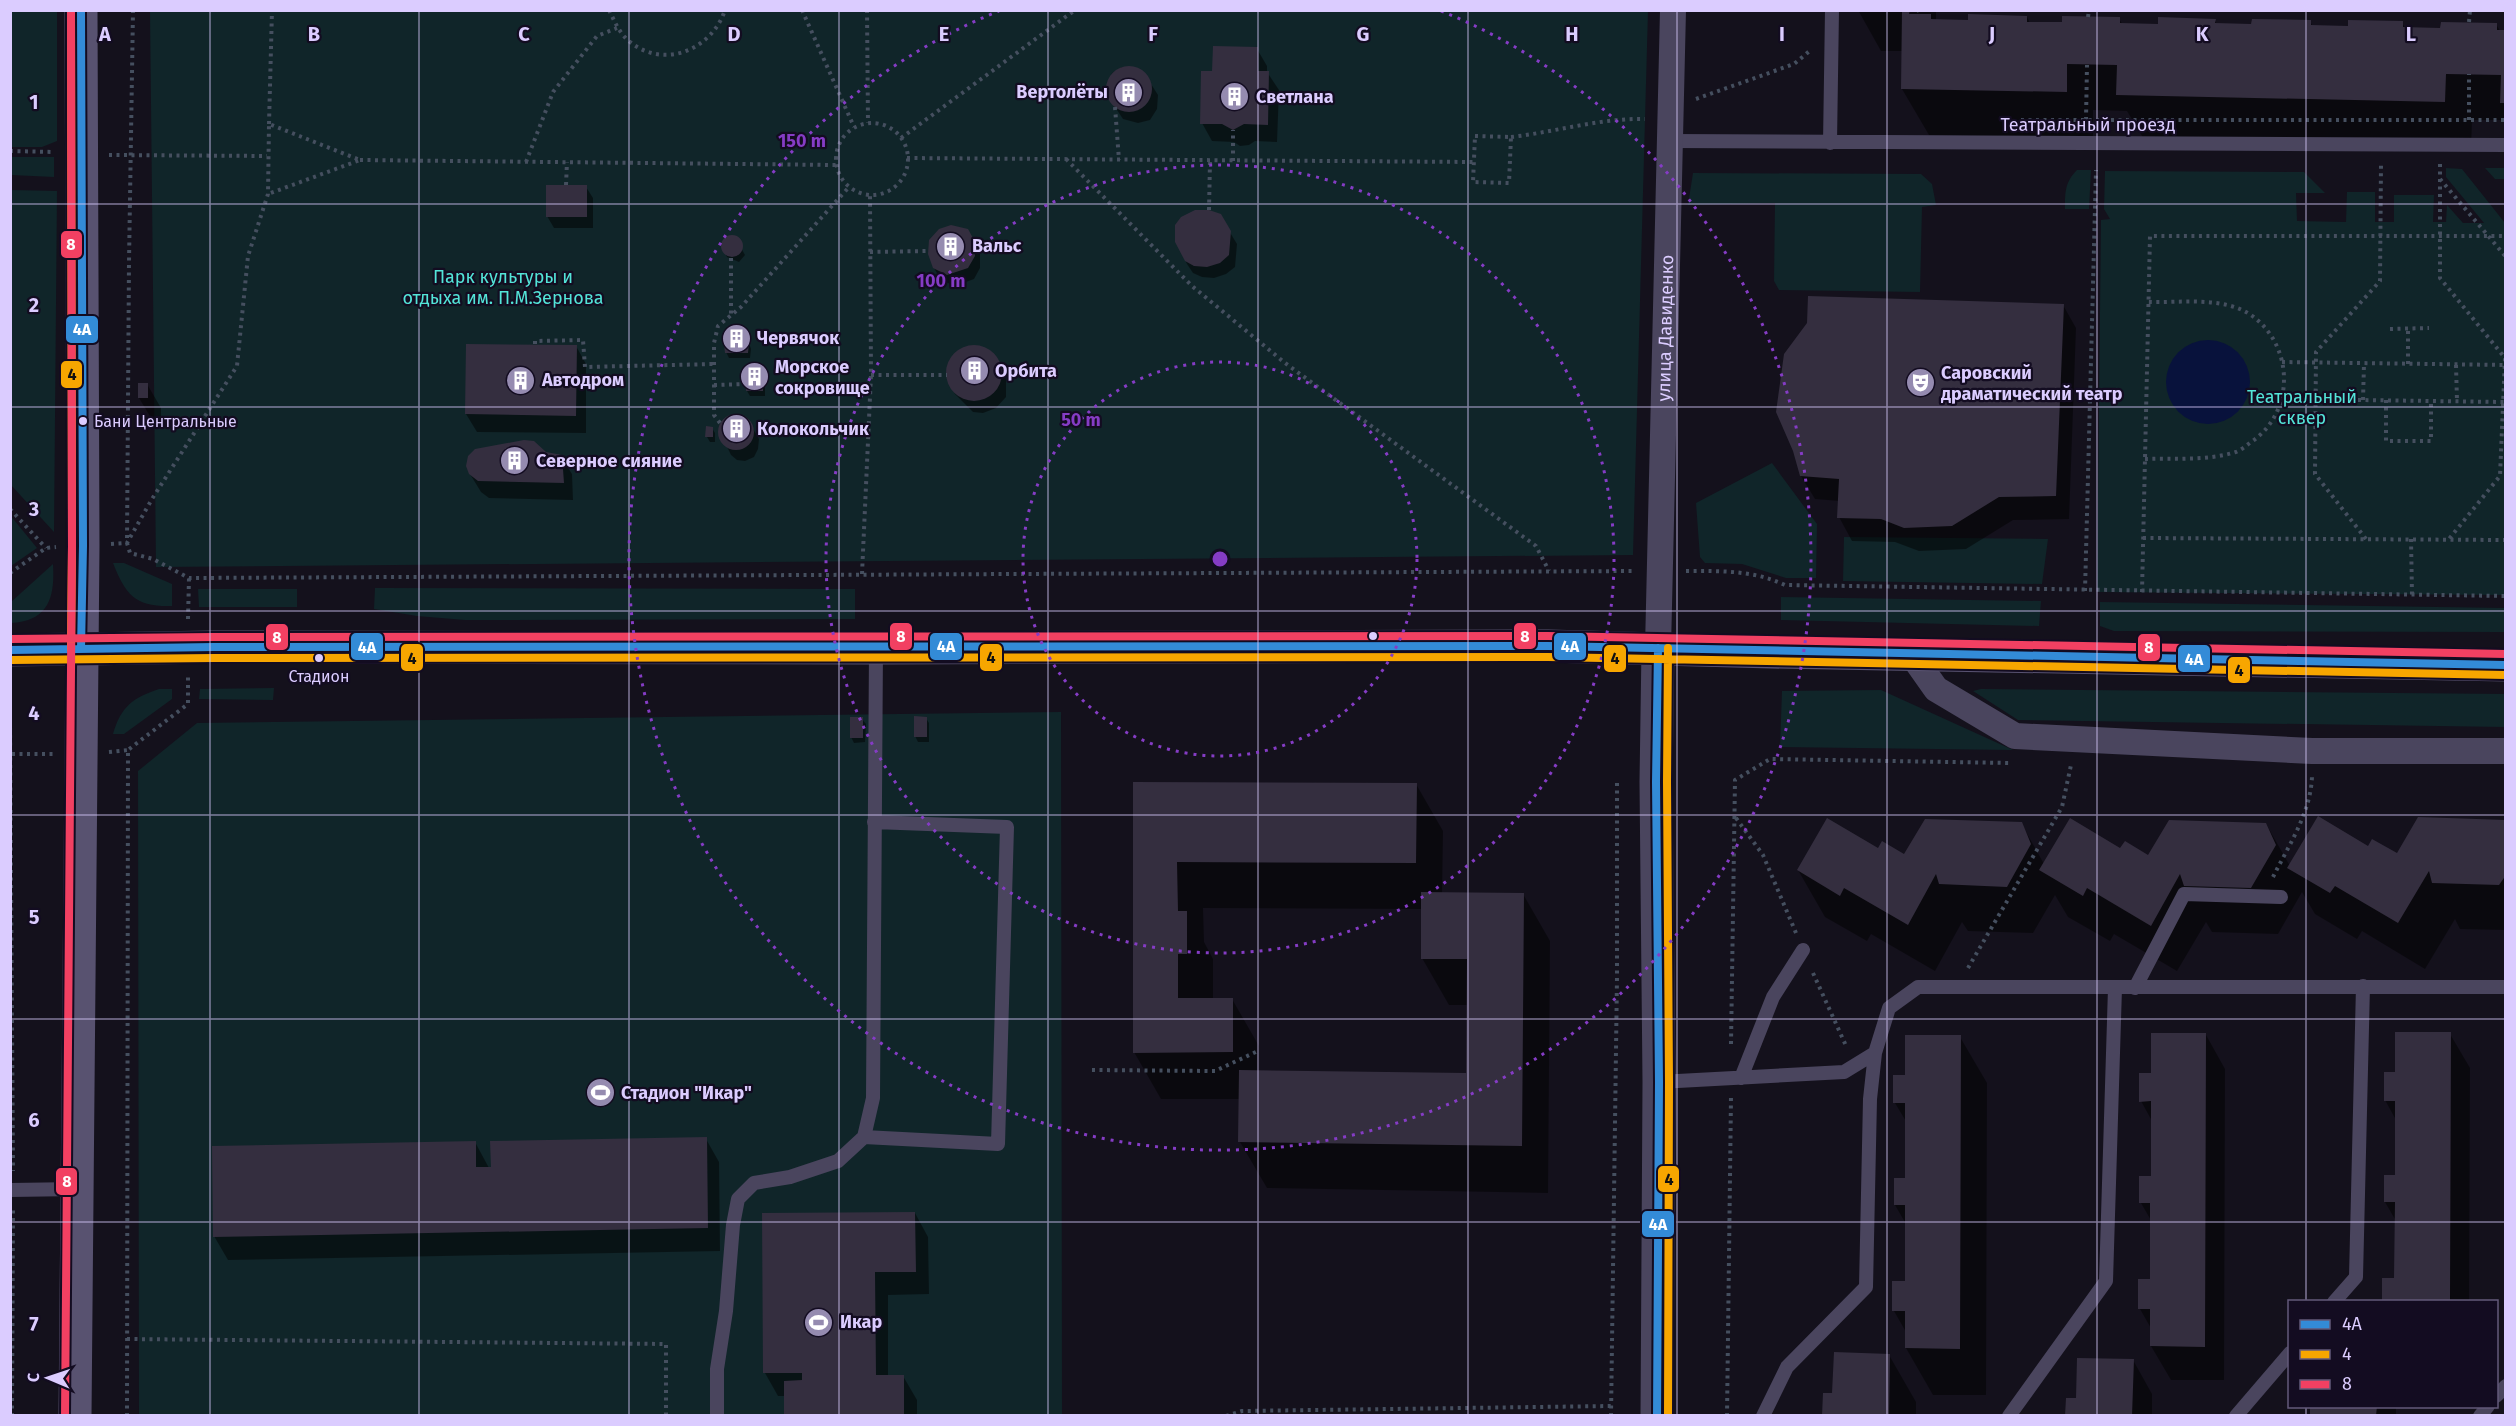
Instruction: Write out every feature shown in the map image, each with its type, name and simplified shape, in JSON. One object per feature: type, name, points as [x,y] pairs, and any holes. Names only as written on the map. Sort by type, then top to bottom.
[{"type":"main road","points":[[75,1416],[83,546],[81,10]]},
{"type":"main road","points":[[81,649],[1548,646],[2505,665]]},
{"type":"street","name":"улица Давиденко","points":[[1658,648],[1673,10]]},
{"type":"street","points":[[1657,1416],[1659,1082],[1656,782],[1658,648]]},
{"type":"street","points":[[10,650],[81,649]]},
{"type":"street","points":[[1912,655],[1936,689],[2015,736],[2312,751],[2505,751]]},
{"type":"lane","points":[[1830,143],[1832,10]]},
{"type":"lane","name":"Театральный проезд","points":[[1671,141],[2505,145]]},
{"type":"lane","points":[[717,1416],[717,1369],[726,1311],[733,1226],[738,1199],[754,1183],[790,1177],[838,1161],[864,1137],[873,1098],[876,648]]},
{"type":"lane","points":[[864,1137],[998,1144],[1007,827],[874,822]]},
{"type":"lane","points":[[2135,988],[2184,894],[2281,897]]},
{"type":"lane","points":[[1741,1077],[1773,997],[1803,950]]},
{"type":"lane","points":[[2336,1300],[2356,1277],[2363,986]]},
{"type":"lane","points":[[1763,1416],[1787,1367],[1866,1287],[1870,1099],[1875,1053],[1889,1008],[1918,987],[2505,987]]},
{"type":"lane","points":[[2009,1416],[2106,1281],[2115,988]]},
{"type":"lane","points":[[1659,1082],[1844,1072],[1875,1053]]},
{"type":"lane","points":[[12,1190],[78,1189]]},
{"type":"lane","points":[[2236,1416],[2288,1354]]},
{"type":"path","points":[[133,10],[128,543],[130,553],[153,559],[189,578],[1643,571]]},
{"type":"path","points":[[128,543],[152,499],[237,366],[248,256],[268,194],[267,156],[272,10]]},
{"type":"path","points":[[609,10],[617,28],[630,42],[648,52],[667,55],[686,52],[703,44],[717,30],[725,10]]},
{"type":"path","points":[[802,10],[854,127]]},
{"type":"path","points":[[867,10],[868,123]]},
{"type":"path","points":[[901,138],[1075,10]]},
{"type":"path","points":[[2088,17],[2089,10]]},
{"type":"path","points":[[2469,22],[2470,10]]},
{"type":"path","points":[[526,162],[554,92],[597,36],[617,28]]},
{"type":"path","points":[[1688,102],[1794,64],[1832,33]]},
{"type":"path","points":[[2086,120],[2087,65]]},
{"type":"path","points":[[2469,74],[2469,120]]},
{"type":"path","points":[[1115,107],[1119,160]]},
{"type":"path","points":[[1511,137],[1509,183],[1473,182],[1475,136],[1511,137],[1543,134],[1586,123],[1638,119]]},
{"type":"path","points":[[2016,120],[2505,120]]},
{"type":"path","points":[[2366,539],[2315,474],[2316,352],[2380,281],[2381,120]]},
{"type":"path","points":[[2441,120],[2440,278],[2505,358],[2500,476],[2449,539]]},
{"type":"path","points":[[868,123],[881,124],[892,130],[901,138],[908,158],[903,178],[893,189],[870,196],[849,187],[841,179],[836,165],[836,150],[843,137],[854,127],[868,123]]},
{"type":"path","points":[[269,124],[360,160],[836,165]]},
{"type":"path","points":[[1233,130],[1233,161]]},
{"type":"path","points":[[10,151],[42,151]]},
{"type":"path","points":[[130,157],[267,156]]},
{"type":"path","points":[[908,158],[1474,162]]},
{"type":"path","points":[[1066,159],[1192,286],[1285,363],[1536,546],[1549,571]]},
{"type":"path","points":[[268,194],[360,160]]},
{"type":"path","points":[[1209,210],[1210,161]]},
{"type":"path","points":[[567,162],[567,185]]},
{"type":"path","points":[[2085,591],[2096,170]]},
{"type":"path","points":[[2440,179],[2505,257]]},
{"type":"path","points":[[720,423],[714,415],[714,343],[718,326],[741,307],[849,187]]},
{"type":"path","points":[[862,574],[870,375],[870,196]]},
{"type":"path","points":[[2142,591],[2150,236],[2505,236]]},
{"type":"path","points":[[870,252],[928,251]]},
{"type":"path","points":[[731,258],[731,315]]},
{"type":"path","points":[[2145,459],[2208,457],[2237,452],[2262,435],[2283,399],[2285,380],[2281,355],[2269,332],[2250,315],[2227,305],[2148,303]]},
{"type":"path","points":[[2408,328],[2408,364]]},
{"type":"path","points":[[2390,329],[2428,328]]},
{"type":"path","points":[[535,344],[535,341],[584,340],[585,367],[714,364]]},
{"type":"path","points":[[714,343],[722,343]]},
{"type":"path","points":[[2282,362],[2505,365]]},
{"type":"path","points":[[2363,400],[2364,364]]},
{"type":"path","points":[[2456,364],[2457,401]]},
{"type":"path","points":[[870,375],[947,375]]},
{"type":"path","points":[[714,385],[746,384]]},
{"type":"path","points":[[2283,399],[2504,402]]},
{"type":"path","points":[[2386,400],[2385,441],[2431,441],[2431,401]]},
{"type":"path","points":[[10,509],[46,548],[10,573]]},
{"type":"path","points":[[2143,538],[2505,540]]},
{"type":"path","points":[[2412,539],[2412,595]]},
{"type":"path","points":[[1686,571],[1737,571],[1785,585],[2505,597]]},
{"type":"path","points":[[127,1416],[128,750],[188,704]]},
{"type":"path","points":[[10,720],[12,1416]]},
{"type":"path","points":[[1957,987],[2062,807],[2072,764]]},
{"type":"path","points":[[2263,896],[2304,815],[2312,786],[2312,768]]},
{"type":"path","points":[[1611,1416],[1617,989],[1617,783]]},
{"type":"path","points":[[1092,1070],[1215,1071],[1258,1051]]},
{"type":"path","points":[[127,1339],[666,1344],[666,1416]]},
{"type":"path","points":[[1226,1416],[1242,1411],[1611,1406]]},
{"type":"green space","points":[[10,11],[57,11],[57,141],[42,147],[11,147]]},
{"type":"green space","name":"Парк культуры и отдыха им. П.М.Зернова","points":[[150,11],[1648,11],[1633,555],[156,567]]},
{"type":"green space","points":[[10,157],[54,157],[54,177],[11,175]]},
{"type":"green space","name":"Театральный сквер","points":[[2446,168],[2462,169],[2505,223],[2505,595],[2097,592],[2101,220],[2110,219],[2104,209],[2105,171],[2304,172],[2325,193],[2296,193],[2297,221],[2346,222],[2347,192],[2375,192],[2375,222],[2394,222],[2394,195],[2434,195],[2433,222],[2446,222],[2447,205],[2463,223],[2484,223],[2446,177]]},
{"type":"green space","points":[[2485,168],[2505,168],[2505,179],[2495,179]]},
{"type":"green space","points":[[2077,170],[2091,170],[2089,209],[2065,209],[2066,188]]},
{"type":"green space","points":[[1693,173],[1921,174],[1932,184],[1936,205],[1922,207],[1920,292],[1779,290],[1774,281],[1775,203],[1688,205]]},
{"type":"green space","points":[[11,190],[57,191],[54,532],[11,485]]},
{"type":"green space","points":[[1772,463],[1817,524],[1816,578],[1786,578],[1742,564],[1705,563],[1700,557],[1696,503]]},
{"type":"green space","points":[[10,515],[37,548],[11,566],[10,566]]},
{"type":"green space","points":[[1844,537],[2048,539],[2042,584],[1843,581]]},
{"type":"green space","points":[[113,563],[124,563],[172,584],[172,606],[149,604],[134,597],[123,584]]},
{"type":"green space","points":[[53,564],[53,587],[47,605],[34,618],[11,623],[11,602]]},
{"type":"green space","points":[[375,588],[855,589],[855,619],[465,620],[374,609]]},
{"type":"green space","points":[[198,589],[297,589],[297,607],[199,607]]},
{"type":"green space","points":[[1781,597],[2041,601],[2039,626],[1781,620]]},
{"type":"green space","points":[[2100,602],[2505,608],[2505,632],[2114,631],[2100,626]]},
{"type":"green space","points":[[274,688],[273,700],[199,699],[200,689]]},
{"type":"green space","points":[[159,689],[172,689],[172,699],[124,734],[113,734],[120,717],[129,705],[142,696]]},
{"type":"green space","points":[[1981,689],[2505,694],[2505,727],[2018,720],[1973,691]]},
{"type":"green space","points":[[1881,690],[2013,750],[1780,747],[1782,691]]},
{"type":"green space","name":"Стадион \"Икар\"","points":[[1061,712],[1062,1415],[139,1415],[138,771],[197,723]]},
{"type":"shaded area","points":[[2208,340],[2224,343],[2238,352],[2247,366],[2250,382],[2247,398],[2238,412],[2224,421],[2208,424],[2192,421],[2178,412],[2169,398],[2166,382],[2169,366],[2178,352],[2192,343]]},
{"type":"building","points":[[1902,10],[1910,10],[1909,14],[1931,14],[1931,19],[1968,20],[1968,14],[2027,16],[2027,22],[2062,22],[2062,16],[2120,17],[2120,23],[2158,24],[2158,17],[2216,19],[2215,23],[2251,24],[2252,19],[2311,20],[2311,25],[2348,26],[2348,20],[2403,21],[2403,27],[2440,28],[2441,22],[2497,23],[2497,30],[2506,30],[2506,103],[2500,103],[2501,75],[2446,74],[2445,102],[2116,95],[2117,65],[2067,64],[2067,92],[1901,89]]},
{"type":"building","name":"Светлана","points":[[1213,46],[1258,47],[1258,71],[1269,71],[1268,125],[1244,124],[1233,130],[1222,124],[1200,124],[1201,71],[1212,71]]},
{"type":"building","name":"Вертолёты","points":[[1129,66],[1145,73],[1152,89],[1145,105],[1129,112],[1113,105],[1106,89],[1113,73]]},
{"type":"building","points":[[546,185],[587,185],[587,217],[546,217]]},
{"type":"building","points":[[1195,210],[1209,210],[1221,214],[1231,231],[1229,255],[1220,263],[1207,267],[1194,266],[1185,261],[1175,242],[1175,225],[1181,217]]},
{"type":"building","name":"Вальс","points":[[951,225],[968,229],[974,240],[975,256],[968,268],[947,275],[933,268],[928,254],[929,240],[939,229]]},
{"type":"building","points":[[732,235],[740,238],[743,246],[740,254],[732,257],[724,254],[721,246],[724,238]]},
{"type":"building","name":"Саровский драматический театр","points":[[1808,296],[2064,304],[2056,496],[1999,497],[1952,526],[1904,528],[1881,519],[1837,518],[1839,479],[1800,476],[1793,451],[1776,412],[1784,354],[1807,323]]},
{"type":"building","name":"Червячок","points":[[739,324],[747,330],[748,353],[725,353],[723,334],[730,327]]},
{"type":"building","name":"Автодром","points":[[466,344],[577,345],[576,416],[465,414]]},
{"type":"building","name":"Орбита","points":[[974,345],[985,347],[994,353],[1000,362],[1002,373],[1000,384],[994,393],[985,399],[974,401],[963,399],[954,393],[948,384],[946,373],[948,362],[954,353],[963,347]]},
{"type":"building","name":"Морское сокровище","points":[[745,370],[763,370],[763,391],[746,391]]},
{"type":"building","points":[[138,383],[148,383],[148,398],[138,398]]},
{"type":"building","name":"Колокольчик","points":[[736,414],[748,420],[754,432],[748,444],[736,450],[724,444],[718,432],[724,420]]},
{"type":"building","points":[[706,426],[713,427],[713,437],[705,437]]},
{"type":"building","name":"Северное сияние","points":[[524,440],[534,441],[546,452],[562,455],[564,483],[478,481],[469,474],[466,466],[468,456],[475,449]]},
{"type":"building","points":[[914,716],[927,717],[927,737],[914,737]]},
{"type":"building","points":[[850,717],[863,717],[863,738],[850,738]]},
{"type":"building","points":[[1133,782],[1417,783],[1416,863],[1177,862],[1178,911],[1187,911],[1187,954],[1178,954],[1178,998],[1233,998],[1233,1052],[1133,1053]]},
{"type":"building","points":[[2318,816],[2368,846],[2372,839],[2397,853],[2418,817],[2506,820],[2506,875],[2499,885],[2432,883],[2429,871],[2398,923],[2335,886],[2330,893],[2287,868]]},
{"type":"building","points":[[1827,818],[1878,848],[1882,841],[1904,854],[1925,819],[2022,822],[2031,844],[2007,887],[1939,884],[1936,874],[1908,925],[1844,888],[1840,896],[1797,870]]},
{"type":"building","points":[[2070,818],[2120,848],[2125,841],[2148,855],[2169,820],[2266,823],[2276,845],[2251,888],[2184,886],[2180,874],[2151,926],[2087,888],[2083,896],[2039,870]]},
{"type":"building","points":[[1421,892],[1524,893],[1522,1146],[1238,1142],[1239,1070],[1466,1073],[1467,959],[1421,959]]},
{"type":"building","points":[[2395,1032],[2451,1032],[2450,1300],[2382,1300],[2382,1278],[2394,1278],[2395,1202],[2384,1202],[2384,1175],[2395,1175],[2395,1101],[2384,1101],[2384,1072],[2395,1072]]},
{"type":"building","points":[[2151,1033],[2206,1033],[2205,1347],[2150,1346],[2150,1309],[2138,1309],[2138,1279],[2150,1279],[2150,1203],[2139,1203],[2139,1176],[2151,1176],[2151,1101],[2139,1102],[2139,1073],[2151,1073]]},
{"type":"building","points":[[1905,1035],[1961,1035],[1960,1349],[1905,1348],[1905,1311],[1892,1311],[1892,1281],[1905,1281],[1905,1205],[1894,1205],[1894,1178],[1905,1178],[1905,1103],[1893,1103],[1893,1075],[1905,1075]]},
{"type":"building","points":[[707,1137],[708,1228],[213,1237],[212,1146],[476,1141],[476,1167],[491,1167],[490,1141]]},
{"type":"building","name":"Икар","points":[[915,1212],[916,1272],[875,1272],[876,1375],[904,1375],[904,1416],[784,1416],[784,1381],[802,1380],[802,1373],[763,1373],[762,1213]]},
{"type":"building","points":[[1834,1352],[1890,1354],[1889,1416],[1822,1416],[1823,1393],[1832,1393]]},
{"type":"building","points":[[2077,1358],[2134,1359],[2132,1416],[2065,1416],[2066,1398],[2076,1398]]},
{"type":"building","points":[[2310,1408],[2377,1408],[2376,1416],[2310,1416]]},
{"type":"transit line","name":"4","points":[[71,10],[71,649]]},
{"type":"transit line","name":"8","points":[[65,1416],[72,546],[71,10]]},
{"type":"transit line","name":"4А","points":[[81,10],[83,546],[81,649]]},
{"type":"transit line","name":"8","points":[[10,639],[1548,636],[2506,654]]},
{"type":"transit line","name":"4А","points":[[10,650],[214,647],[1548,646],[2506,665]]},
{"type":"transit line","name":"4А","points":[[1657,1416],[1659,1082],[1656,782],[1658,648]]},
{"type":"transit line","name":"4","points":[[1668,648],[1668,1416]]},
{"type":"transit line","name":"4","points":[[10,660],[1548,657],[2506,675]]},
{"type":"place","name":"Вертолёты","points":[[1129,92]]},
{"type":"place","name":"Светлана","points":[[1235,97]]},
{"type":"place","name":"Вальс","points":[[951,246]]},
{"type":"place","name":"Червячок","points":[[736,338]]},
{"type":"place","name":"Орбита","points":[[974,371]]},
{"type":"place","name":"Морское сокровище","points":[[754,377]]},
{"type":"place","name":"Автодром","points":[[521,380]]},
{"type":"place","name":"Саровский драматический театр","points":[[1920,383]]},
{"type":"place","name":"Бани Центральные","points":[[83,421]]},
{"type":"place","name":"Колокольчик","points":[[736,429]]},
{"type":"place","name":"Северное сияние","points":[[515,461]]},
{"type":"place","name":"Стадион","points":[[319,658]]},
{"type":"place","name":"Стадион \"Икар\"","points":[[600,1093]]},
{"type":"place","name":"Икар","points":[[819,1322]]}]
